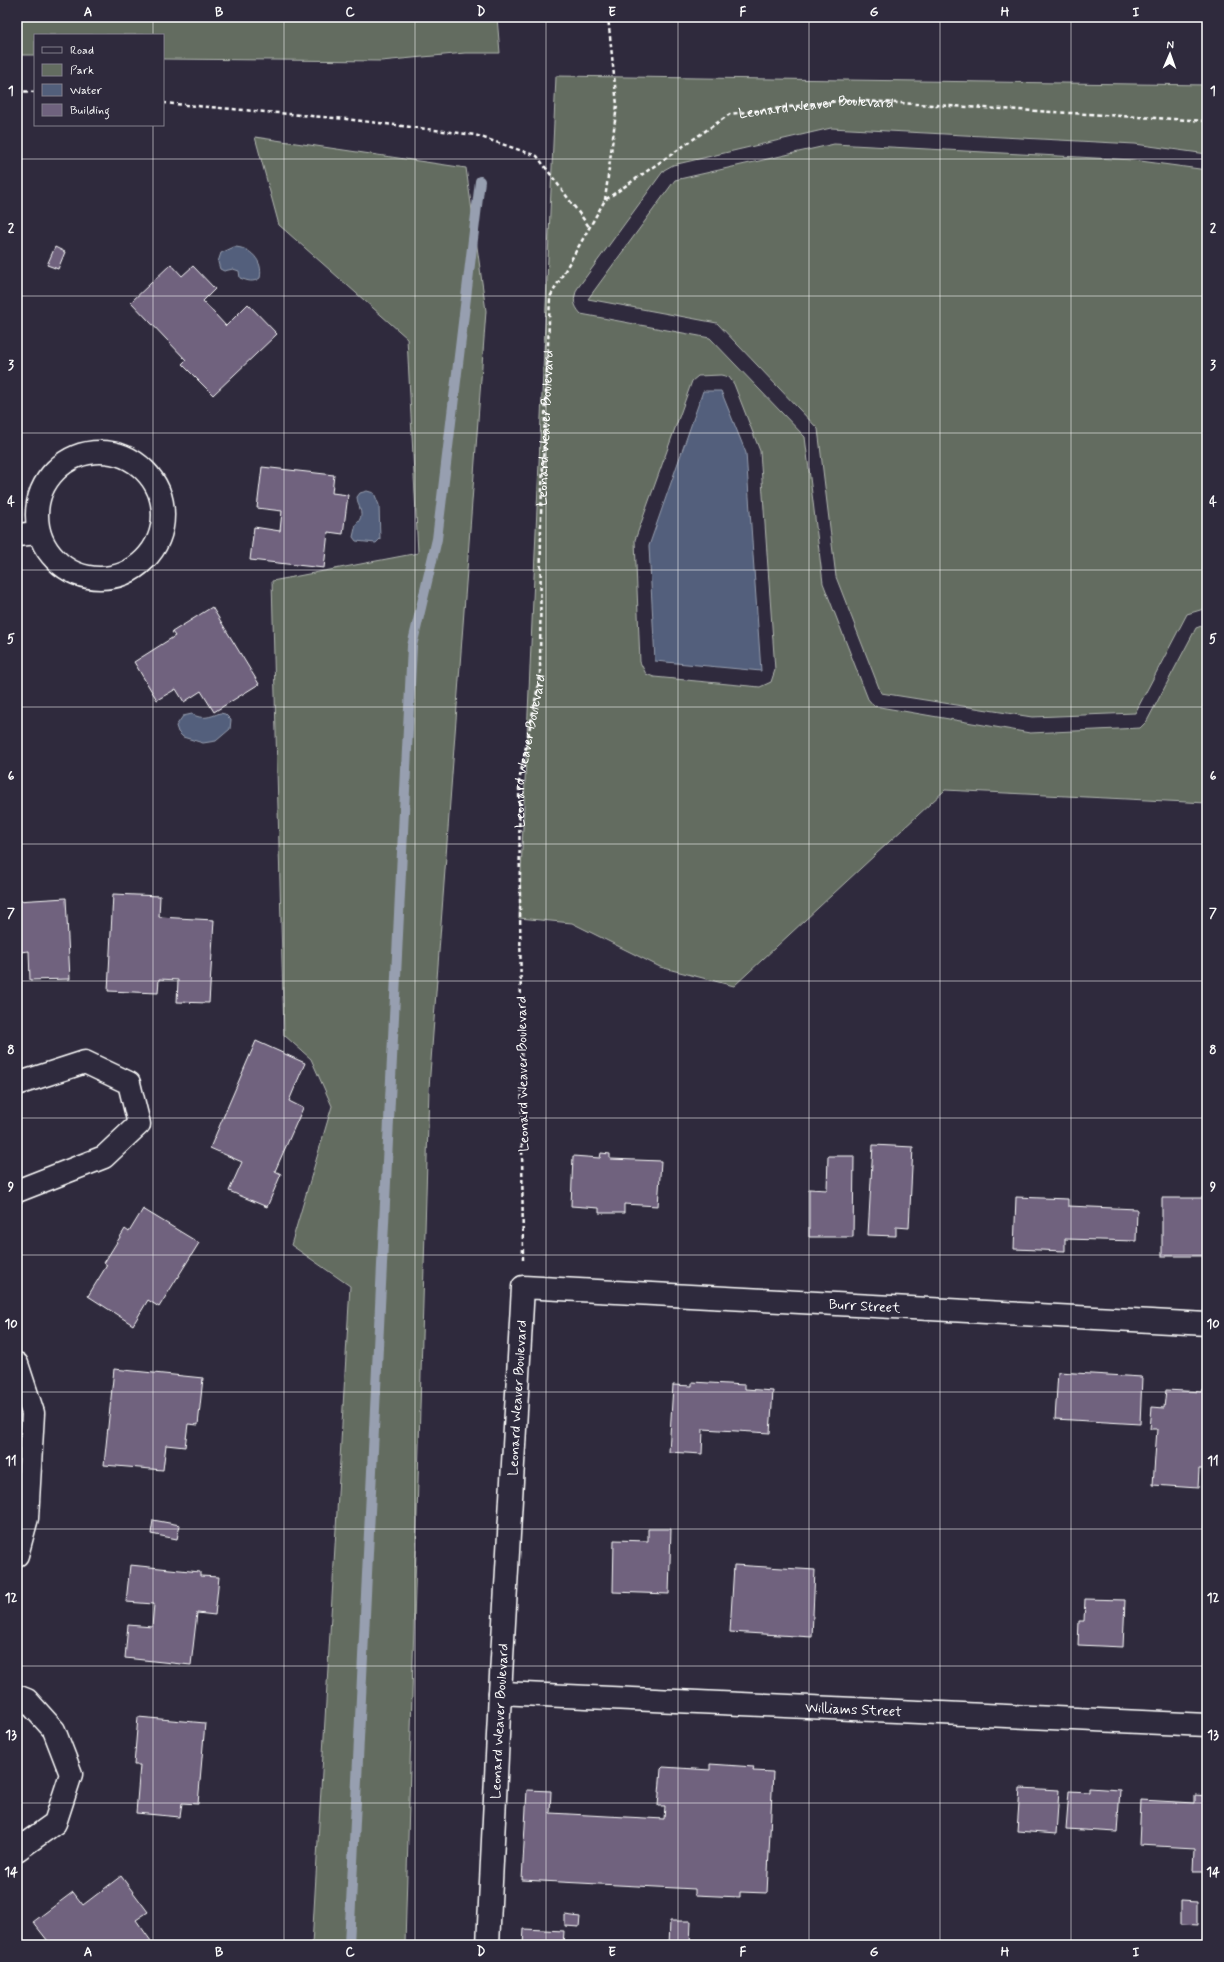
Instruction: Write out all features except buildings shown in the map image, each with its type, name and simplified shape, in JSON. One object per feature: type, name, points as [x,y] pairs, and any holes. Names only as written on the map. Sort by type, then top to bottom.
[{"type":"street","points":[[103,452],[123,456],[140,466],[153,480],[162,501],[164,522],[158,543],[145,560],[127,573],[106,578],[84,577],[64,568],[49,553],[39,533],[36,514],[39,500],[50,476],[65,463],[83,454],[103,452]]},
{"type":"street","points":[[17,535],[39,533]]},
{"type":"street","points":[[17,1084],[86,1062],[129,1083],[139,1124],[104,1157],[17,1191]]},
{"type":"street","name":"Burr Street","points":[[523,1287],[1207,1324]]},
{"type":"street","name":"Leonard Weaver Boulevard","points":[[488,1945],[500,1693],[523,1287]]},
{"type":"street","points":[[17,1364],[25,1411],[27,1518],[17,1554]]},
{"type":"street","name":"Williams Street","points":[[500,1693],[1207,1725]]},
{"type":"street","points":[[17,1696],[27,1700],[54,1730],[71,1774],[55,1823],[17,1850]]},
{"type":"path","points":[[605,200],[617,105],[608,17]]},
{"type":"path","points":[[17,91],[34,92]]},
{"type":"path","name":"Leonard Weaver Boulevard","points":[[523,1287],[519,782],[540,676],[541,513],[550,297],[605,200],[730,114],[848,100],[1207,121]]},
{"type":"path","points":[[164,103],[346,119],[475,135],[537,156],[590,228]]},
{"type":"green space","points":[[17,17],[497,17],[500,53],[465,53],[381,61],[164,59],[164,34],[34,34],[34,55],[17,55]]},
{"type":"green space","points":[[556,76],[1207,85],[1207,154],[1135,144],[831,128],[673,165],[664,170],[577,289],[574,299],[576,308],[581,314],[710,338],[805,437],[823,583],[868,699],[874,706],[1030,733],[1140,728],[1147,721],[1196,628],[1207,624],[1207,803],[945,790],[734,986],[660,967],[572,923],[519,918]],"holes":[[[721,375],[729,377],[734,384],[760,451],[775,670],[771,682],[760,687],[654,677],[646,674],[640,662],[635,540],[692,381],[698,376]]]},
{"type":"green space","points":[[255,137],[466,168],[486,311],[429,1088],[405,1945],[312,1945],[350,1286],[291,1245],[332,1106],[311,1059],[284,1035],[272,581],[418,553],[407,338],[279,225]]},
{"type":"green space","points":[[834,144],[1133,160],[1207,170],[1207,608],[1187,614],[1135,713],[1032,717],[881,693],[836,577],[818,429],[717,323],[588,299],[675,180]]},
{"type":"water","points":[[234,247],[245,249],[254,256],[260,266],[260,278],[255,281],[248,281],[240,278],[239,271],[233,269],[224,271],[220,269],[218,262],[221,253]]},
{"type":"water","points":[[703,391],[721,391],[746,453],[761,671],[655,661],[649,546]]},
{"type":"water","points":[[367,491],[374,493],[379,505],[380,539],[376,543],[356,541],[353,537],[356,524],[361,518],[361,511],[357,497],[360,493]]},
{"type":"water","points":[[220,713],[225,714],[231,720],[230,729],[216,741],[203,743],[183,737],[178,732],[176,726],[183,716],[192,714],[199,717],[206,717]]},
{"type":"waterway","points":[[349,1945],[412,646],[437,539],[480,181]]}]
